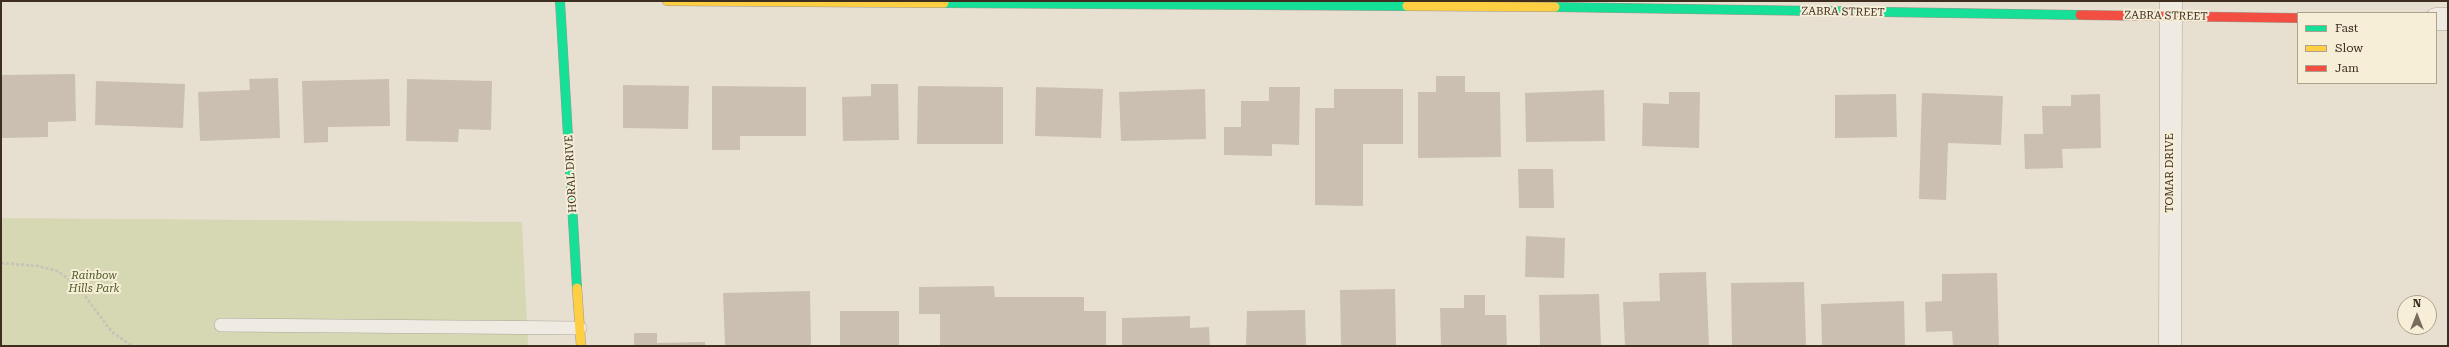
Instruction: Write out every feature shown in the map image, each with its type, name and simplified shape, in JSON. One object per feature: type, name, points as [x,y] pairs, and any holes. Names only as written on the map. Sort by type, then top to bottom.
[{"type":"street","name":"HORAL DRIVE","points":[[560,1],[581,346]]},
{"type":"street","name":"ZABRA STREET","points":[[667,1],[2171,9],[2297,18]]},
{"type":"street","name":"TOMAR DRIVE","points":[[2170,346],[2171,9]]},
{"type":"street","points":[[2437,19],[2448,19]]},
{"type":"lane","points":[[221,325],[580,328]]},
{"type":"path","points":[[1,263],[38,266],[57,271],[76,284],[112,332],[132,346]]},
{"type":"green space","name":"Rainbow Hills Park","points":[[1,218],[522,222],[528,346],[1,346]]},
{"type":"building","points":[[75,74],[76,121],[48,122],[48,137],[1,138],[1,75]]},
{"type":"building","points":[[1436,76],[1465,76],[1465,92],[1500,92],[1501,157],[1418,158],[1418,92],[1436,92]]},
{"type":"building","points":[[278,78],[280,138],[200,141],[198,92],[250,90],[249,79]]},
{"type":"building","points":[[389,79],[390,126],[328,127],[328,142],[304,143],[302,81]]},
{"type":"building","points":[[407,79],[492,81],[491,130],[459,129],[458,142],[406,141]]},
{"type":"building","points":[[96,81],[185,84],[183,128],[95,125]]},
{"type":"building","points":[[871,84],[898,84],[899,140],[843,141],[842,97],[871,96]]},
{"type":"building","points":[[623,85],[689,86],[688,129],[623,128]]},
{"type":"building","points":[[712,86],[806,87],[806,136],[740,136],[740,150],[712,150]]},
{"type":"building","points":[[918,86],[1003,87],[1003,144],[917,144]]},
{"type":"building","points":[[1036,87],[1103,89],[1101,138],[1035,136]]},
{"type":"building","points":[[1269,87],[1300,87],[1299,145],[1272,144],[1272,156],[1224,155],[1224,127],[1241,127],[1241,101],[1269,101]]},
{"type":"building","points":[[1205,89],[1206,139],[1121,141],[1119,92]]},
{"type":"building","points":[[1334,89],[1403,89],[1403,144],[1363,144],[1363,206],[1315,205],[1315,108],[1334,108]]},
{"type":"building","points":[[1604,90],[1605,141],[1526,142],[1525,93]]},
{"type":"building","points":[[1669,92],[1700,92],[1699,148],[1642,146],[1643,103],[1669,104]]},
{"type":"building","points":[[1922,93],[2003,96],[2001,145],[1948,143],[1946,200],[1919,199]]},
{"type":"building","points":[[1896,94],[1897,137],[1835,138],[1835,95]]},
{"type":"building","points":[[2100,94],[2101,148],[2062,149],[2063,168],[2025,169],[2024,134],[2043,134],[2042,106],[2071,106],[2071,95]]},
{"type":"building","points":[[1518,169],[1553,169],[1554,208],[1519,208]]},
{"type":"building","points":[[1526,236],[1565,238],[1564,278],[1525,277]]},
{"type":"building","points":[[1706,272],[1709,346],[1625,346],[1623,302],[1660,301],[1659,273]]},
{"type":"building","points":[[1997,273],[1999,346],[1953,346],[1952,331],[1926,332],[1925,302],[1942,301],[1942,274]]},
{"type":"building","points":[[1804,282],[1806,346],[1732,346],[1731,283]]},
{"type":"building","points":[[994,286],[995,297],[1084,297],[1084,311],[1106,311],[1106,346],[940,346],[940,314],[919,314],[919,287]]},
{"type":"building","points":[[1395,289],[1396,346],[1341,346],[1340,290]]},
{"type":"building","points":[[810,291],[811,346],[725,345],[723,293]]},
{"type":"building","points":[[1599,294],[1601,346],[1540,346],[1539,295]]},
{"type":"building","points":[[1464,295],[1485,295],[1485,315],[1506,315],[1507,346],[1441,346],[1440,308],[1464,308]]},
{"type":"building","points":[[1904,301],[1905,346],[1822,346],[1821,304]]},
{"type":"building","points":[[1305,310],[1306,346],[1246,346],[1247,311]]},
{"type":"building","points":[[840,311],[899,311],[899,346],[840,346]]},
{"type":"building","points":[[1190,316],[1190,328],[1209,327],[1210,346],[1122,346],[1122,318]]},
{"type":"building","points":[[634,333],[657,333],[657,343],[705,342],[705,346],[634,346]]},
{"type":"traffic: fast","points":[[560,1],[577,288]]},
{"type":"traffic: fast","points":[[944,3],[1407,6]]},
{"type":"traffic: fast","points":[[1555,7],[2080,15]]},
{"type":"traffic: slow","points":[[667,1],[944,3]]},
{"type":"traffic: slow","points":[[1407,6],[1555,7]]},
{"type":"traffic: slow","points":[[577,288],[581,346]]},
{"type":"traffic: jam","points":[[2080,15],[2297,18]]}]
